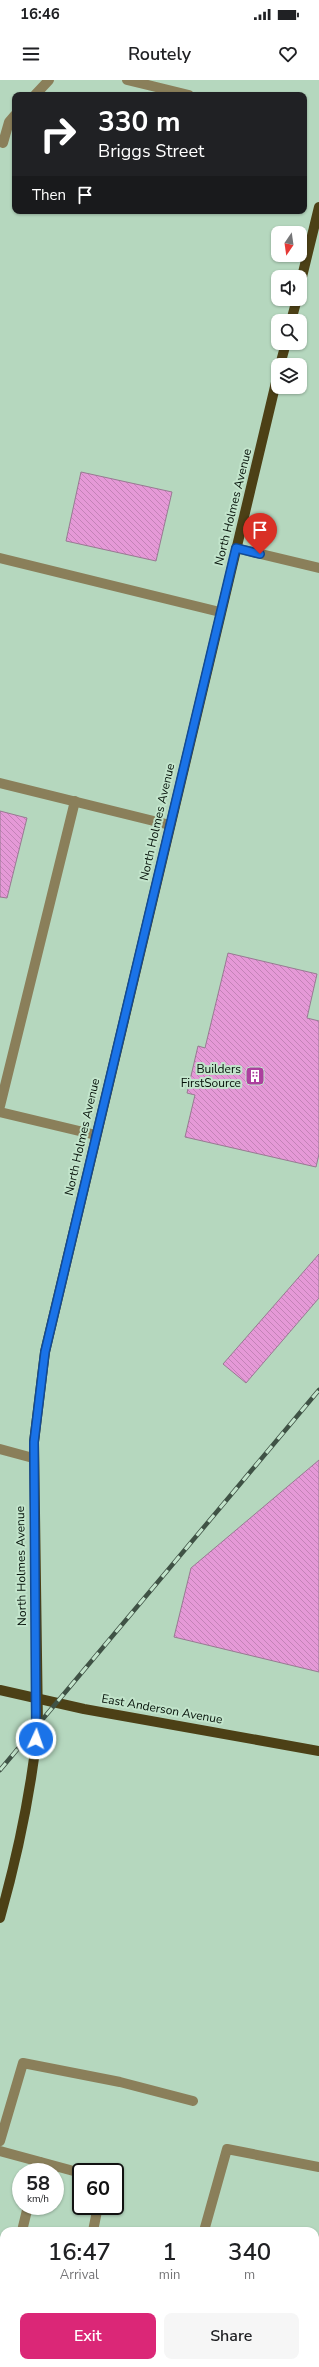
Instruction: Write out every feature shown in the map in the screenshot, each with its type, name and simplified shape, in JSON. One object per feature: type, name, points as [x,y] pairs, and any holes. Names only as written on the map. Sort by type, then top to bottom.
[{"type":"main road","points":[[304,270],[319,207]]},
{"type":"main road","name":"North Holmes Avenue","points":[[0,1918],[19,1848],[34,1765],[38,1726],[36,1698],[33,1458],[45,1352],[220,612],[273,394]]},
{"type":"main road","name":"East Anderson Avenue","points":[[0,1690],[319,1751]]},
{"type":"street","points":[[38,92],[49,80]]},
{"type":"street","points":[[127,80],[177,92]]},
{"type":"street","points":[[3,143],[9,122],[12,118]]},
{"type":"street","points":[[236,548],[319,568]]},
{"type":"street","points":[[0,558],[220,612]]},
{"type":"street","points":[[0,783],[170,825]]},
{"type":"street","points":[[0,1106],[75,801]]},
{"type":"street","points":[[0,1112],[96,1135]]},
{"type":"street","points":[[0,1449],[33,1458]]},
{"type":"street","points":[[0,2141],[23,2062],[120,2082],[193,2101]]},
{"type":"street","points":[[205,2227],[227,2149],[319,2167]]},
{"type":"street","points":[[0,2151],[28,2163]]},
{"type":"street","points":[[23,2227],[26,2215]]},
{"type":"street","points":[[94,2227],[96,2215]]},
{"type":"building","points":[[81,472],[172,492],[156,561],[66,541]]},
{"type":"building","points":[[0,811],[27,818],[7,898],[0,897]]},
{"type":"building","name":"Builders FirstSource","points":[[228,953],[317,974],[307,1018],[319,1021],[319,1154],[316,1167],[185,1137],[195,1095],[187,1093],[198,1046],[205,1048]]},
{"type":"building","points":[[319,1254],[319,1298],[246,1383],[223,1364]]},
{"type":"building","points":[[319,1460],[319,1672],[174,1637],[191,1568]]},
{"type":"railway","points":[[0,1770],[319,1390]]},
{"type":"place","name":"Builders FirstSource","points":[[255,1076]]},
{"type":"route","points":[[36,1739],[38,1726],[36,1698],[33,1512],[34,1442],[45,1352],[236,548],[260,554]]}]
